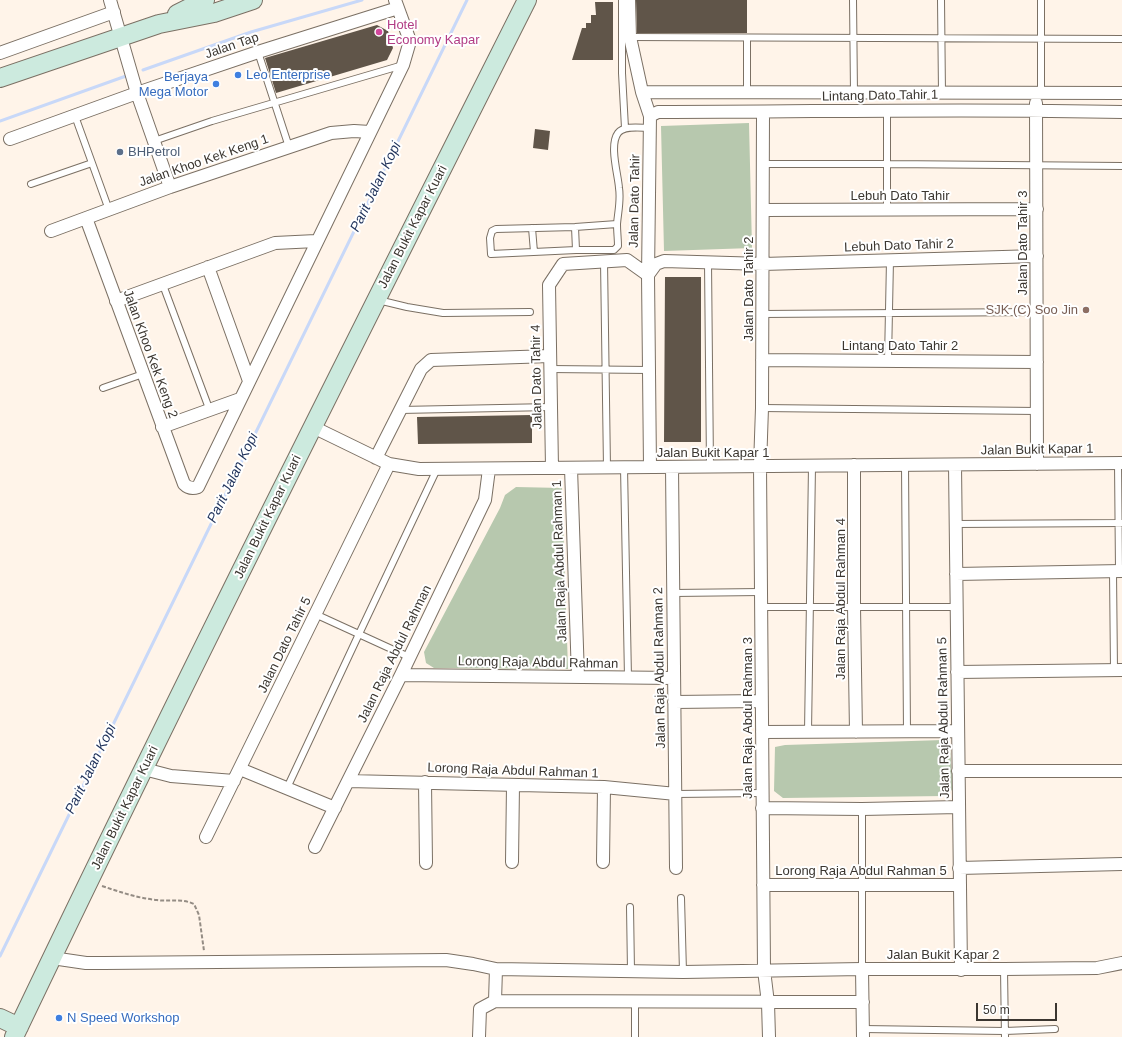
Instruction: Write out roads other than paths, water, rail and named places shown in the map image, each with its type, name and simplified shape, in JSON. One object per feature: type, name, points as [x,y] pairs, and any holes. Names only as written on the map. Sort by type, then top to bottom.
[{"type":"street","points":[[110,0],[137,93],[170,187]]},
{"type":"street","points":[[159,24],[205,0]]},
{"type":"street","points":[[0,78],[159,24],[214,13],[253,0]]},
{"type":"street","name":"Jalan Bukit Kapar Kuari","points":[[17,1032],[89,881],[376,299],[527,0]]},
{"type":"street","name":"Jalan Dato Tahir","points":[[629,0],[630,37],[650,122],[648,274],[650,467]]},
{"type":"street","points":[[162,427],[240,399],[403,65],[410,41],[396,4]]},
{"type":"street","name":"Jalan Tap","points":[[10,140],[137,93],[396,4]]},
{"type":"street","points":[[0,53],[114,12]]},
{"type":"street","points":[[642,92],[1122,94]]},
{"type":"street","name":"Jalan Dato Tahir 3","points":[[1037,464],[1036,110],[1039,93]]},
{"type":"street","name":"Lintang Dato Tahir 1","points":[[650,122],[658,112],[887,110],[1036,110],[1122,112]]},
{"type":"street","name":"Jalan Dato Tahir 2","points":[[760,466],[762,408],[763,112]]},
{"type":"street","name":"Jalan Khoo Kek Keng 1","points":[[51,232],[170,187],[331,133],[354,131],[370,132]]},
{"type":"street","name":"Lebuh Dato Tahir","points":[[763,210],[1037,209]]},
{"type":"street","name":"Jalan Khoo Kek Keng 2","points":[[86,218],[142,374],[184,484],[187,487],[193,489],[198,487],[240,399]]},
{"type":"street","points":[[116,301],[275,243],[316,241]]},
{"type":"street","name":"Lebuh Dato Tahir 2","points":[[648,274],[656,264],[664,261],[763,264],[1037,256]]},
{"type":"street","points":[[604,261],[627,260],[648,274]]},
{"type":"street","name":"Jalan Dato Tahir 4","points":[[552,468],[549,285],[563,264],[604,261]]},
{"type":"street","points":[[208,268],[249,381]]},
{"type":"street","points":[[376,458],[421,369],[432,360],[550,356]]},
{"type":"street","name":"Lintang Dato Tahir 2","points":[[762,360],[1037,362]]},
{"type":"street","name":"Jalan Bukit Kapar 1","points":[[313,427],[389,464],[419,469],[1120,463]]},
{"type":"street","name":"Jalan Dato Tahir 5","points":[[206,837],[389,464]]},
{"type":"street","name":"Jalan Raja Abdul Rahman 5","points":[[954,465],[961,970]]},
{"type":"street","name":"Jalan Raja Abdul Rahman 3","points":[[760,466],[764,970],[768,1003],[769,1037]]},
{"type":"street","name":"Jalan Raja Abdul Rahman 4","points":[[854,466],[856,732]]},
{"type":"street","name":"Jalan Raja Abdul Rahman 2","points":[[672,467],[676,868]]},
{"type":"street","name":"Jalan Raja Abdul Rahman 1","points":[[571,468],[578,677]]},
{"type":"street","name":"Jalan Raja Abdul Rahman","points":[[315,847],[401,675],[485,500],[489,469]]},
{"type":"street","points":[[956,574],[1118,571]]},
{"type":"street","points":[[957,672],[1118,670]]},
{"type":"street","name":"Lorong Raja Abdul Rahman","points":[[401,675],[674,678]]},
{"type":"street","points":[[674,702],[762,701]]},
{"type":"street","points":[[762,732],[958,731]]},
{"type":"street","points":[[144,769],[171,776],[234,781]]},
{"type":"street","points":[[240,769],[335,808]]},
{"type":"street","points":[[958,771],[1122,771]]},
{"type":"street","name":"Lorong Raja Abdul Rahman 1","points":[[348,781],[604,787],[676,794]]},
{"type":"street","points":[[425,782],[426,863]]},
{"type":"street","points":[[512,862],[513,785]]},
{"type":"street","points":[[603,862],[604,787]]},
{"type":"street","points":[[762,808],[959,807]]},
{"type":"street","points":[[959,868],[1122,864]]},
{"type":"street","name":"Lorong Raja Abdul Rahman 5","points":[[763,885],[960,885]]},
{"type":"street","name":"Jalan Bukit Kapar 2","points":[[52,958],[92,963],[446,960],[473,964],[496,970],[683,972],[862,969],[1004,970],[1097,968],[1122,963]]},
{"type":"street","points":[[862,969],[863,1033]]},
{"type":"street","points":[[495,1001],[496,970]]},
{"type":"street","points":[[479,1037],[480,1009],[495,1001],[768,1003],[863,1002]]},
{"type":"street","points":[[0,1018],[17,1032]]},
{"type":"lane","points":[[622,0],[622,73],[625,128]]},
{"type":"lane","points":[[853,0],[854,93]]},
{"type":"lane","points":[[941,0],[942,93]]},
{"type":"lane","points":[[1039,93],[1041,0]]},
{"type":"lane","points":[[630,37],[1122,39]]},
{"type":"lane","points":[[747,38],[747,92]]},
{"type":"lane","points":[[258,52],[289,147]]},
{"type":"lane","points":[[154,141],[274,102],[403,65]]},
{"type":"lane","points":[[887,110],[887,210]]},
{"type":"lane","points":[[75,116],[109,210]]},
{"type":"lane","points":[[617,224],[575,227],[496,228],[492,231],[490,238],[491,254],[576,250],[614,250],[618,246],[617,224],[620,198],[616,175],[614,143],[618,133],[625,128],[650,122]]},
{"type":"lane","points":[[31,184],[92,163]]},
{"type":"lane","points":[[763,164],[1122,166]]},
{"type":"lane","points":[[575,227],[576,250]]},
{"type":"lane","points":[[532,228],[534,252]]},
{"type":"lane","points":[[888,360],[890,260]]},
{"type":"lane","points":[[604,261],[607,468]]},
{"type":"lane","points":[[708,262],[710,467]]},
{"type":"lane","points":[[163,284],[210,411]]},
{"type":"lane","points":[[376,299],[407,307],[443,313],[530,312]]},
{"type":"lane","points":[[762,314],[1037,312]]},
{"type":"lane","points":[[550,369],[649,370]]},
{"type":"lane","points":[[103,388],[142,374]]},
{"type":"lane","points":[[400,410],[551,407]]},
{"type":"lane","points":[[762,408],[1037,412]]},
{"type":"lane","points":[[1118,670],[1120,463]]},
{"type":"lane","points":[[905,465],[908,732]]},
{"type":"lane","points":[[808,732],[812,466]]},
{"type":"lane","points":[[624,467],[628,678]]},
{"type":"lane","points":[[287,788],[437,469]]},
{"type":"lane","points":[[955,524],[1120,523]]},
{"type":"lane","points":[[673,593],[761,592]]},
{"type":"lane","points":[[761,607],[956,607]]},
{"type":"lane","points":[[316,614],[409,657]]},
{"type":"lane","points":[[676,794],[762,793]]},
{"type":"lane","points":[[862,808],[862,969]]},
{"type":"lane","points":[[681,898],[683,972]]},
{"type":"lane","points":[[630,907],[631,971]]},
{"type":"lane","points":[[1004,970],[1005,1034]]},
{"type":"lane","points":[[635,1002],[635,1037]]},
{"type":"lane","points":[[863,1033],[1005,1034],[1055,1029]]},
{"type":"waterway","points":[[143,70],[251,32],[362,0]]},
{"type":"waterway","name":"Parit Jalan Kopi","points":[[0,956],[467,0]]},
{"type":"waterway","points":[[0,121],[126,76]]},
{"type":"place","name":"Hotel Economy Kapar","points":[[379,32]]},
{"type":"place","name":"Leo Enterprise","points":[[238,75]]},
{"type":"place","name":"Berjaya Mega Motor","points":[[216,84]]},
{"type":"place","name":"BHPetrol","points":[[120,152]]},
{"type":"place","name":"SJK (C) Soo Jin","points":[[1086,310]]},
{"type":"place","name":"N Speed Workshop","points":[[59,1018]]}]
